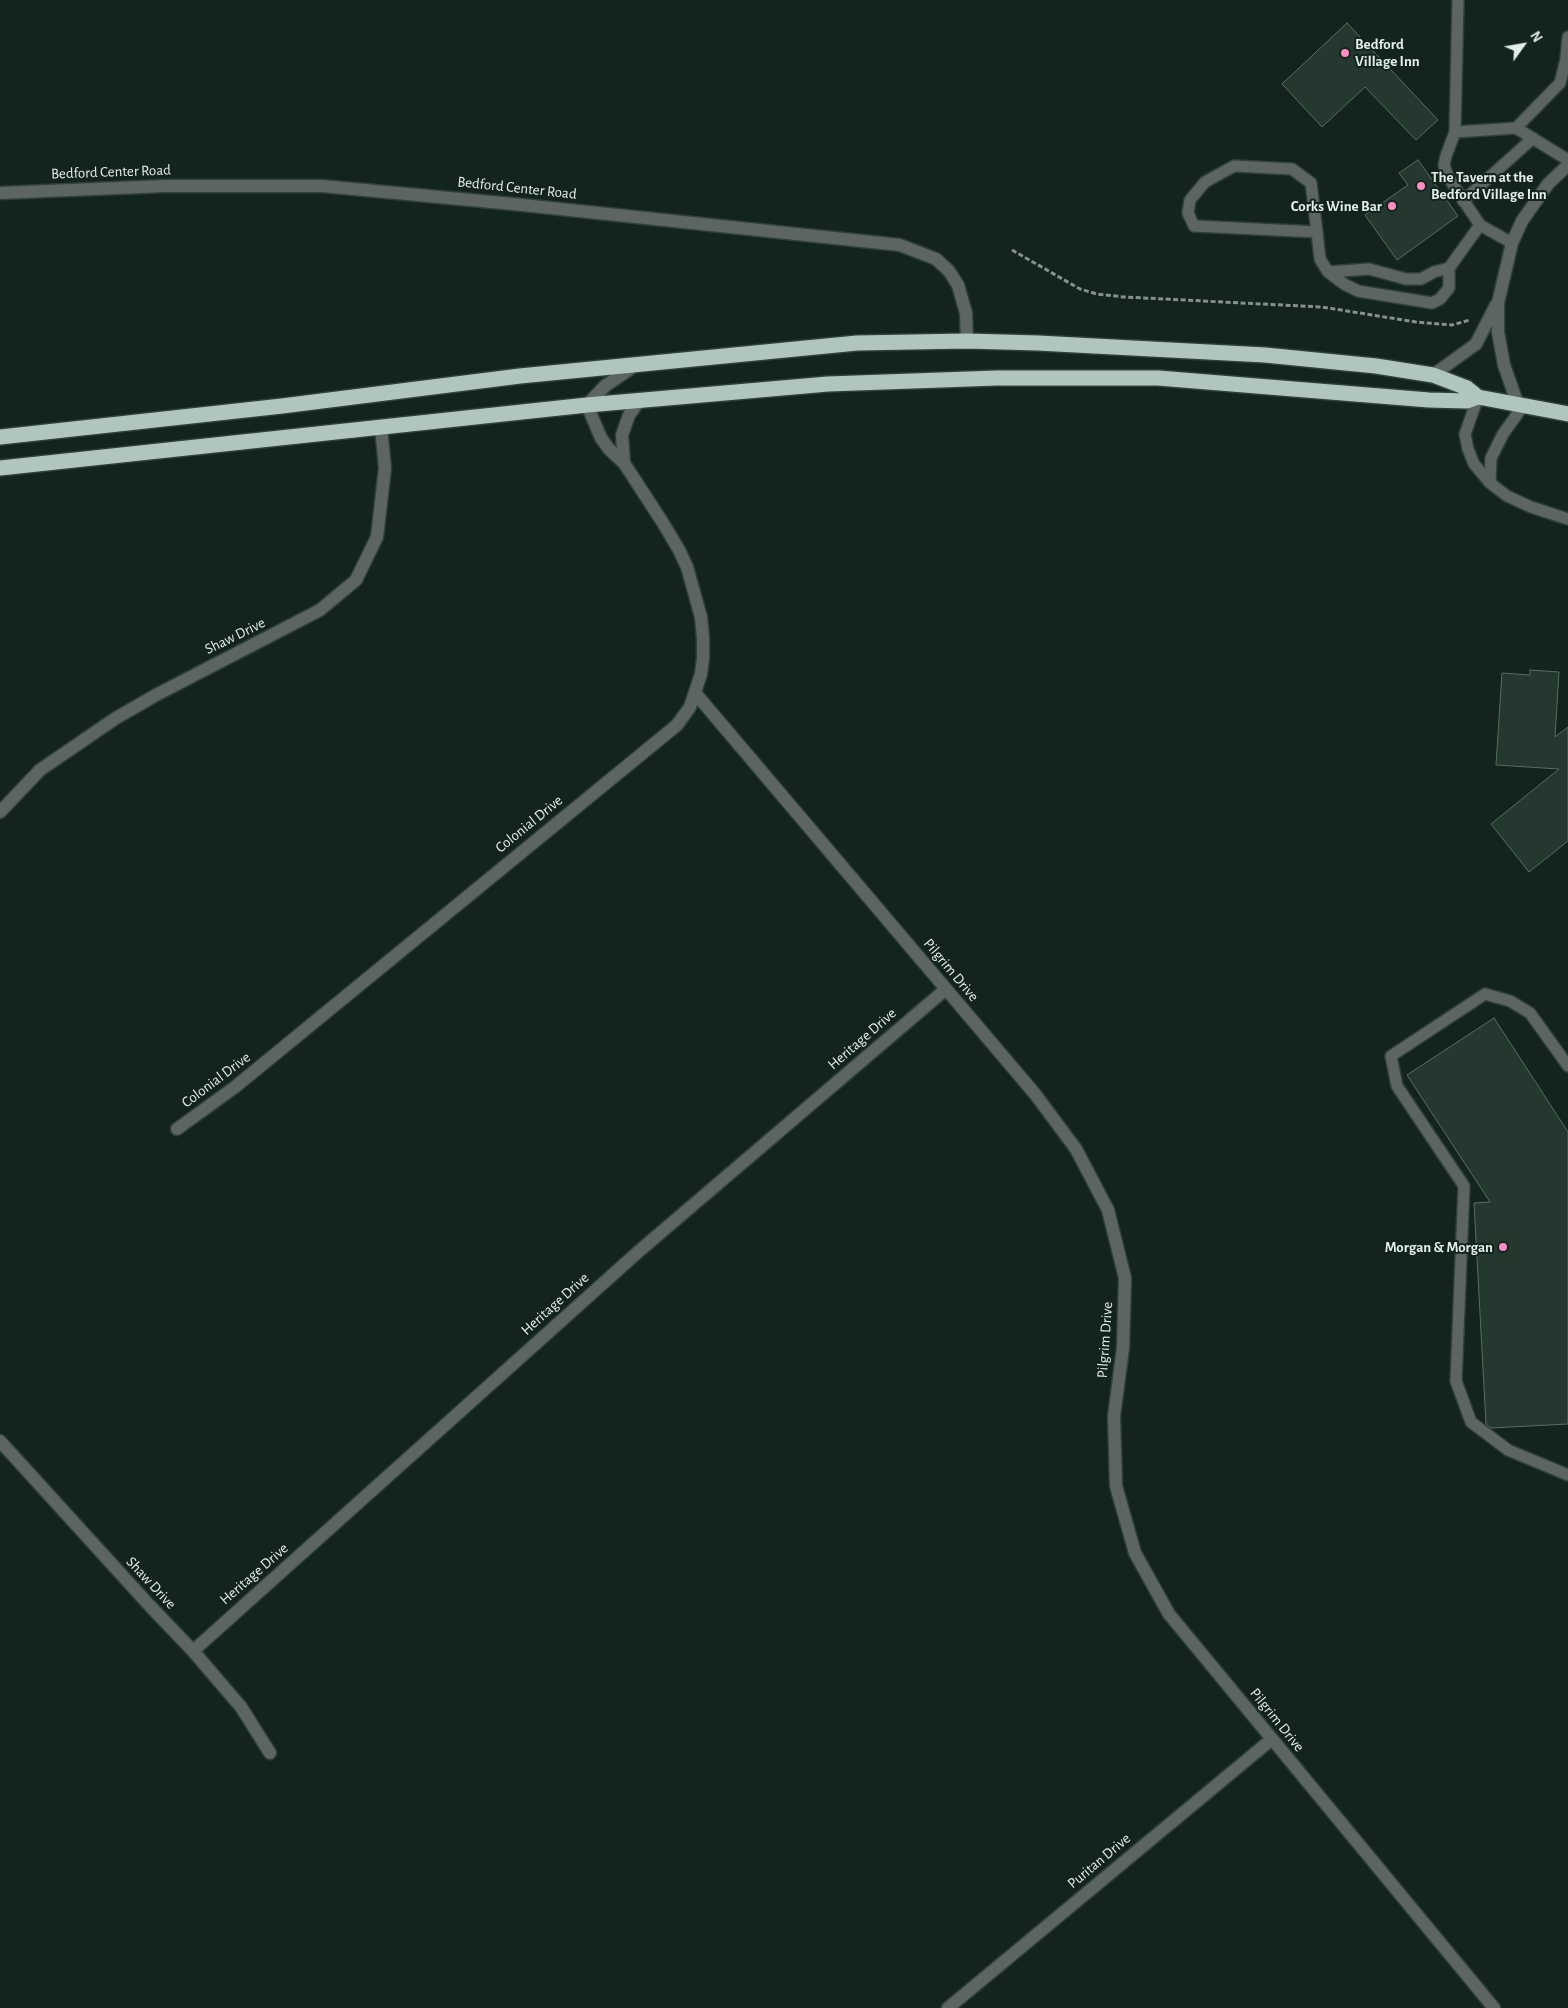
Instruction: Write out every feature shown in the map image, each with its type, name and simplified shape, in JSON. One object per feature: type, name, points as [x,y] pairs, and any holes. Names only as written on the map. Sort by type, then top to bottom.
[{"type":"highway","points":[[0,438],[282,406],[520,376],[637,364],[857,343],[967,341],[1066,344],[1265,355],[1376,366],[1433,375],[1467,388],[1478,397],[1568,414]]},
{"type":"highway","points":[[0,468],[587,405],[828,384],[997,378],[1158,378],[1265,385],[1429,400],[1467,401],[1478,397]]},
{"type":"street","points":[[1521,406],[1504,365],[1498,332],[1498,303],[1512,243],[1522,220],[1548,184],[1568,164]]},
{"type":"street","name":"Bedford Center Road","points":[[0,193],[165,186],[322,186],[476,200],[900,245],[936,259],[949,271],[958,285],[966,313],[967,341]]},
{"type":"street","points":[[1433,375],[1465,354],[1476,344],[1498,303]]},
{"type":"street","points":[[587,405],[605,386],[637,364]]},
{"type":"street","name":"Colonial Drive","points":[[624,462],[622,435],[629,415],[640,400]]},
{"type":"street","name":"Colonial Drive","points":[[177,1129],[235,1088],[677,725],[690,706],[696,694],[704,658],[701,616],[694,589],[679,550],[624,462],[609,449],[601,438],[587,405]]},
{"type":"street","name":"Shaw Drive","points":[[0,812],[40,770],[116,718],[156,695],[320,610],[356,580],[377,538],[385,468],[381,427]]},
{"type":"street","name":"Pilgrim Drive","points":[[696,694],[1035,1094],[1076,1149],[1108,1210],[1125,1278],[1123,1348],[1114,1416],[1116,1486],[1135,1554],[1170,1614],[1494,2008]]},
{"type":"street","name":"Heritage Drive","points":[[193,1651],[638,1252],[946,989]]},
{"type":"street","name":"Shaw Drive","points":[[0,1441],[193,1651],[241,1707],[270,1753]]},
{"type":"street","name":"Puritan Drive","points":[[948,2008],[1272,1739]]},
{"type":"lane","points":[[1458,0],[1455,132],[1444,166],[1448,177],[1480,224],[1512,243]]},
{"type":"lane","points":[[1516,128],[1560,83],[1566,59],[1568,37]]},
{"type":"lane","points":[[1455,132],[1516,128],[1568,160]]},
{"type":"lane","points":[[1463,201],[1533,138]]},
{"type":"lane","points":[[1317,232],[1194,226],[1188,212],[1190,200],[1205,182],[1234,166],[1292,169],[1311,183],[1317,232],[1320,258],[1328,272],[1344,284],[1358,291],[1432,303],[1440,299],[1449,288],[1449,268],[1480,224]]},
{"type":"lane","points":[[1328,272],[1369,269],[1406,279],[1421,278],[1449,268]]},
{"type":"lane","points":[[1478,397],[1465,434],[1468,450],[1474,464],[1490,483],[1507,496],[1568,520]]},
{"type":"lane","points":[[1490,483],[1491,458],[1502,434],[1521,406]]},
{"type":"lane","points":[[1568,1066],[1530,1013],[1510,1000],[1485,994],[1391,1056],[1397,1086],[1464,1186],[1456,1381],[1471,1422],[1508,1450],[1568,1475]]},
{"type":"path","points":[[1012,250],[1080,289],[1097,294],[1322,307],[1416,322],[1452,325],[1469,320],[1474,314]]},
{"type":"building","name":"Bedford Village Inn","points":[[1347,23],[1438,120],[1416,140],[1365,87],[1322,127],[1282,84]]},
{"type":"building","points":[[1418,160],[1458,216],[1397,260],[1365,215],[1408,185],[1399,173]]},
{"type":"building","points":[[1530,670],[1559,672],[1555,737],[1568,727],[1568,841],[1529,872],[1491,824],[1559,769],[1496,765],[1502,673],[1530,675]]},
{"type":"building","points":[[1494,1018],[1568,1132],[1568,1424],[1491,1428],[1486,1424],[1474,1203],[1490,1202],[1407,1075]]},
{"type":"place","name":"Bedford Village Inn","points":[[1345,53]]},
{"type":"place","name":"The Tavern at the Bedford Village Inn","points":[[1421,186]]},
{"type":"place","name":"Corks Wine Bar","points":[[1392,206]]},
{"type":"place","name":"Morgan & Morgan","points":[[1503,1247]]}]
